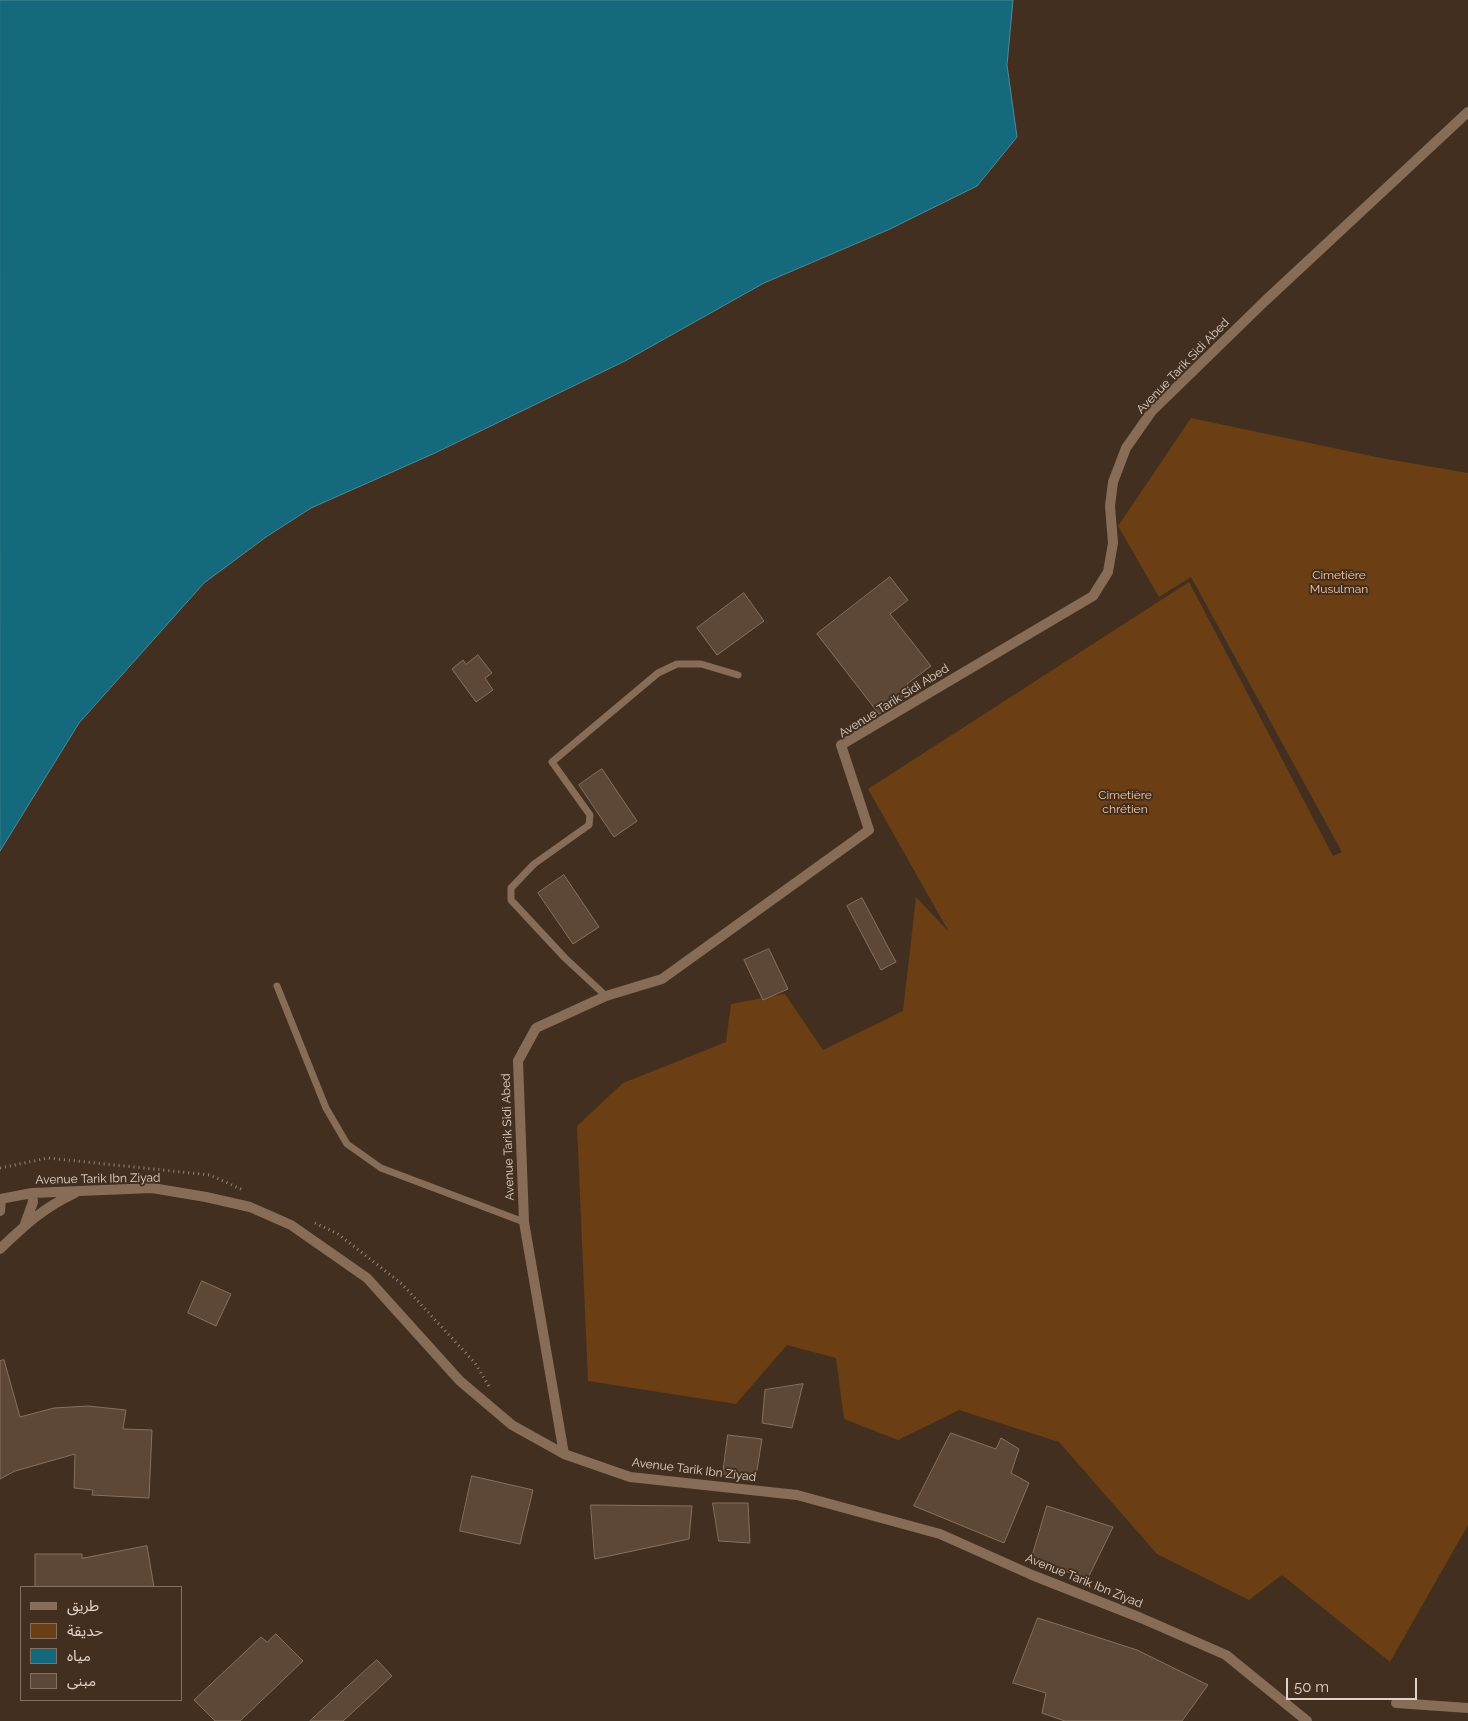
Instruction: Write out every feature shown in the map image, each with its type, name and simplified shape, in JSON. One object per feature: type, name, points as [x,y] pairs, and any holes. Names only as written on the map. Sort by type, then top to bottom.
[{"type":"street","name":"Avenue Tarik Sidi Abed","points":[[564,1454],[524,1222],[518,1061],[536,1028],[606,996],[662,979],[869,830],[841,745],[1093,596],[1108,572],[1113,543],[1110,506],[1113,482],[1126,448],[1152,411],[1265,301],[1468,112]]},
{"type":"street","name":"Avenue Tarik Ibn Ziyad","points":[[1,1199],[32,1193],[152,1188],[250,1207],[291,1225],[367,1278],[460,1381],[512,1425],[564,1454],[630,1477],[797,1495],[940,1534],[1226,1655],[1307,1721]]},
{"type":"street","points":[[0,1249],[25,1225],[52,1204],[78,1191]]},
{"type":"street","points":[[25,1225],[33,1202],[32,1193]]},
{"type":"street","points":[[0,1211],[1,1199]]},
{"type":"street","points":[[1396,1703],[1468,1708]]},
{"type":"lane","points":[[606,996],[565,958],[511,900],[511,888],[534,864],[589,825],[590,815],[552,762],[658,673],[677,664],[701,664],[738,675]]},
{"type":"lane","points":[[277,986],[326,1108],[347,1144],[381,1168],[524,1222]]},
{"type":"path","points":[[0,1168],[48,1158],[210,1175],[244,1191]]},
{"type":"path","points":[[312,1222],[338,1234],[402,1284],[475,1362],[494,1394]]},
{"type":"green space","points":[[1191,418],[1381,458],[1468,473],[1468,1525],[1390,1662],[1282,1575],[1249,1600],[1157,1554],[1059,1442],[959,1410],[898,1440],[844,1419],[836,1358],[787,1345],[736,1404],[588,1381],[577,1126],[623,1083],[726,1042],[731,1004],[785,994],[823,1050],[903,1011],[916,897],[949,932],[868,789],[1189,582],[1333,856],[1342,852],[1191,577],[1159,597],[1118,526]]},
{"type":"water","points":[[0,0],[1013,0],[1007,65],[1017,137],[977,186],[890,229],[764,283],[625,361],[435,453],[311,508],[266,537],[204,583],[79,723],[0,851]]},
{"type":"building","points":[[890,577],[908,600],[890,614],[931,666],[907,684],[914,692],[879,714],[817,634]]},
{"type":"building","points":[[744,593],[764,621],[717,655],[697,628]]},
{"type":"building","points":[[478,655],[492,673],[485,678],[493,690],[476,702],[452,669],[463,660],[466,664]]},
{"type":"building","points":[[602,769],[637,821],[614,837],[579,785]]},
{"type":"building","points":[[564,875],[599,927],[573,944],[538,893]]},
{"type":"building","points":[[862,898],[896,962],[881,970],[847,906]]},
{"type":"building","points":[[769,949],[788,989],[763,1000],[744,960]]},
{"type":"building","points":[[202,1281],[231,1294],[216,1326],[188,1313]]},
{"type":"building","points":[[4,1360],[20,1417],[54,1408],[88,1406],[126,1410],[123,1429],[152,1430],[149,1498],[92,1495],[93,1490],[74,1488],[75,1454],[15,1471],[0,1479],[0,1361]]},
{"type":"building","points":[[803,1384],[792,1428],[762,1423],[765,1390]]},
{"type":"building","points":[[951,1433],[996,1449],[1001,1438],[1019,1449],[1011,1473],[1029,1483],[1004,1543],[914,1506]]},
{"type":"building","points":[[728,1435],[762,1439],[756,1476],[723,1474]]},
{"type":"building","points":[[472,1476],[533,1490],[520,1544],[460,1531]]},
{"type":"building","points":[[713,1503],[748,1503],[750,1543],[719,1541]]},
{"type":"building","points":[[591,1505],[692,1506],[689,1539],[595,1559]]},
{"type":"building","points":[[1047,1506],[1113,1527],[1088,1578],[1031,1561]]},
{"type":"building","points":[[147,1546],[154,1586],[35,1586],[35,1554],[82,1554],[82,1558]]},
{"type":"building","points":[[1038,1618],[1137,1650],[1208,1685],[1182,1721],[1065,1721],[1042,1713],[1046,1693],[1013,1683]]},
{"type":"building","points":[[276,1634],[303,1661],[240,1721],[215,1721],[194,1700],[261,1637],[267,1642]]},
{"type":"building","points":[[377,1660],[392,1676],[343,1721],[310,1721]]},
{"type":"park label","name":"Cimetière Musulman","points":[[1339,582]]},
{"type":"park label","name":"Cimetière chrétien","points":[[1125,802]]}]
